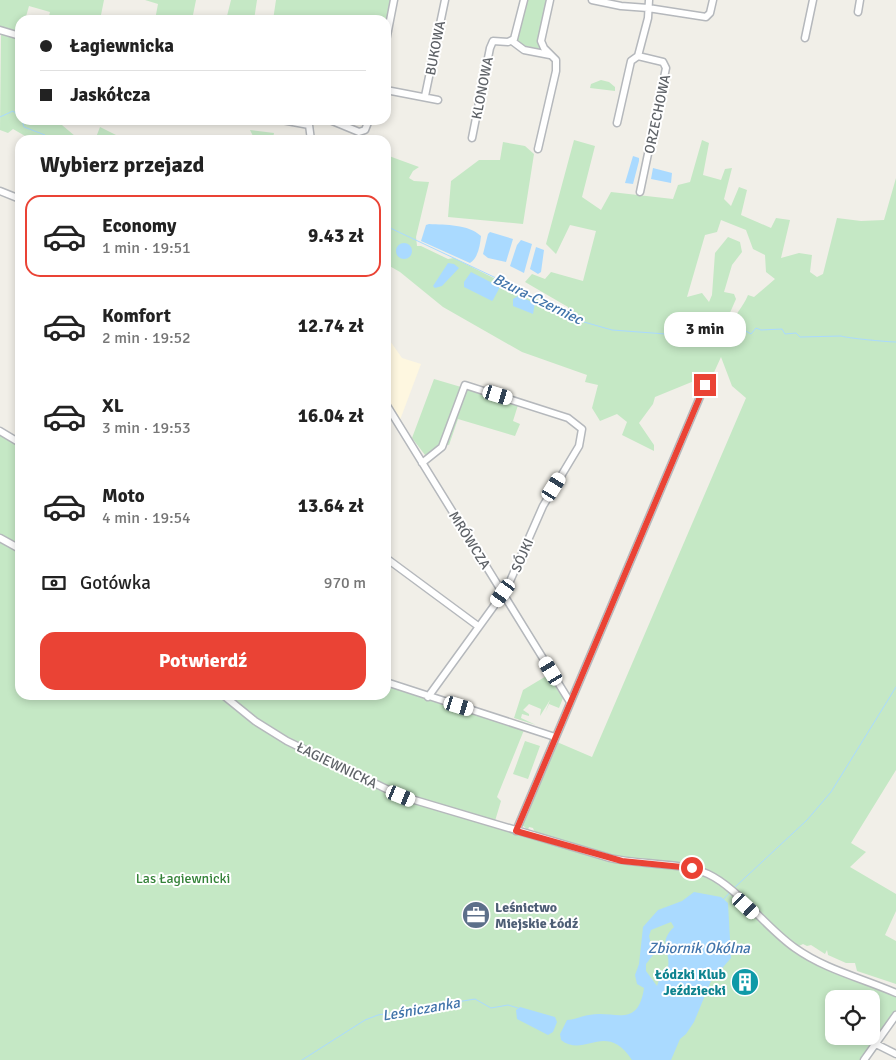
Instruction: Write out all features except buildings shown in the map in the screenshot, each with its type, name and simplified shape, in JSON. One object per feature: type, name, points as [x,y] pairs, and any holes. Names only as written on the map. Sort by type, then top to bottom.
[{"type":"street","points":[[391,15],[394,0]]},
{"type":"street","name":"BUKOWA","points":[[426,96],[445,0]]},
{"type":"street","points":[[524,0],[512,41],[524,50],[551,55]]},
{"type":"street","points":[[538,149],[556,71],[556,60],[544,48],[541,36],[550,0]]},
{"type":"street","points":[[592,0],[621,6],[706,17],[710,13],[713,0]]},
{"type":"street","points":[[617,123],[631,61],[638,56],[649,0]]},
{"type":"street","points":[[805,38],[813,0]]},
{"type":"street","points":[[858,12],[860,0]]},
{"type":"street","points":[[0,30],[15,34]]},
{"type":"street","name":"KLONOWA","points":[[472,138],[492,43],[496,41],[512,41]]},
{"type":"street","name":"ORZECHOWA","points":[[638,56],[663,62],[666,68],[640,192]]},
{"type":"street","points":[[391,91],[426,96],[438,100]]},
{"type":"street","points":[[342,125],[359,132],[365,130],[367,125]]},
{"type":"street","points":[[0,192],[15,197]]},
{"type":"street","name":"SÓJKI","points":[[422,463],[442,447],[465,385],[568,418],[582,429],[579,446],[543,506],[503,593],[428,697]]},
{"type":"street","points":[[516,831],[705,385]]},
{"type":"street","name":"MRÓWCZA","points":[[391,412],[570,702]]},
{"type":"street","points":[[0,431],[15,440]]},
{"type":"street","points":[[0,538],[15,546]]},
{"type":"street","points":[[391,562],[478,626]]},
{"type":"street","points":[[391,684],[556,737]]},
{"type":"street","name":"ŁAGIEWNICKA","points":[[232,700],[264,727],[287,741],[390,791],[413,800],[622,861],[700,871],[713,876],[781,938],[809,957],[836,971],[896,993]]},
{"type":"street","points":[[880,1038],[896,1015]]},
{"type":"street","points":[[864,1060],[875,1045]]},
{"type":"street","points":[[878,1045],[896,1054]]},
{"type":"shaded area","points":[[391,342],[402,358],[421,364],[400,420],[391,406]]},
{"type":"green space","points":[[0,0],[104,0],[101,15],[49,15],[50,12],[29,6],[26,15],[15,15],[15,32],[0,27]]},
{"type":"green space","points":[[145,0],[196,0],[193,15],[156,15],[158,4]]},
{"type":"green space","points":[[231,0],[257,0],[255,15],[227,15]]},
{"type":"green space","points":[[276,0],[391,0],[388,15],[274,15]]},
{"type":"green space","points":[[525,0],[549,0],[542,49],[519,45],[517,42]]},
{"type":"green space","points":[[1,33],[15,37],[15,125],[62,125],[74,135],[23,135],[13,129],[8,133],[0,130]]},
{"type":"green space","points":[[601,80],[609,82],[615,87],[615,91],[590,88],[591,84]]},
{"type":"green space","points":[[100,127],[116,135],[97,135]]},
{"type":"green space","points":[[250,130],[274,133],[274,135],[252,135]]},
{"type":"green space","name":"Las Łagiewnicki","points":[[574,140],[595,146],[582,197],[601,210],[611,192],[673,199],[678,185],[690,182],[702,140],[709,143],[703,175],[721,180],[725,169],[732,168],[724,199],[731,206],[739,187],[747,190],[741,215],[771,228],[776,218],[790,220],[781,258],[799,253],[812,255],[810,272],[817,277],[823,274],[837,218],[861,221],[884,220],[896,178],[896,770],[851,843],[866,852],[850,867],[896,894],[896,911],[885,935],[896,941],[896,984],[857,971],[855,963],[846,963],[828,955],[827,950],[825,954],[811,945],[803,944],[799,946],[773,928],[811,962],[896,992],[896,1021],[880,1044],[880,990],[825,990],[825,1045],[879,1045],[869,1060],[0,1060],[0,432],[15,440],[15,700],[391,700],[391,688],[524,730],[497,797],[501,801],[495,821],[535,833],[533,828],[529,827],[528,830],[522,825],[557,742],[592,757],[746,398],[732,386],[721,357],[711,379],[699,379],[655,397],[653,404],[639,423],[654,445],[654,451],[622,435],[627,422],[617,414],[600,421],[592,408],[598,385],[585,382],[587,375],[522,352],[443,307],[391,267],[391,157],[419,167],[413,171],[409,178],[414,181],[429,182],[416,237],[417,246],[421,246],[448,259],[454,258],[529,296],[535,297],[542,303],[563,312],[570,319],[568,307],[525,282],[532,274],[545,279],[551,272],[583,281],[596,231],[570,225],[556,254],[546,244]],"holes":[[[721,220],[746,230],[753,249],[765,255],[766,272],[775,279],[754,297],[748,295],[732,327],[727,329],[729,315],[736,299],[734,294],[724,292],[732,265],[742,252],[740,242],[728,237],[715,253],[712,295],[709,302],[702,293],[687,297],[705,235],[717,232]]]},
{"type":"green space","points":[[503,142],[525,146],[534,154],[523,224],[448,217],[451,181],[479,160],[500,160]]},
{"type":"green space","points":[[434,379],[461,387],[441,447],[430,455],[425,455],[412,438]]},
{"type":"green space","points":[[468,387],[518,405],[513,421],[520,424],[515,436],[458,419],[449,445],[445,444]]},
{"type":"green space","points":[[548,675],[563,698],[559,708],[549,704],[545,713],[550,700],[540,716],[541,709],[529,704],[523,710],[529,716],[522,714],[521,718],[536,725],[514,718],[523,690]]},
{"type":"green space","points":[[525,741],[540,746],[528,779],[513,774]]},
{"type":"water","points":[[633,156],[639,158],[639,161],[633,184],[625,183]]},
{"type":"water","points":[[653,168],[672,173],[671,183],[651,179]]},
{"type":"water","points":[[426,225],[463,227],[476,232],[481,236],[475,258],[470,263],[421,241]]},
{"type":"water","points":[[490,232],[513,239],[506,262],[488,258],[483,254]]},
{"type":"water","points":[[521,240],[532,244],[524,273],[510,266],[517,245]]},
{"type":"water","points":[[404,243],[412,251],[404,259],[396,251]]},
{"type":"water","points":[[536,247],[544,250],[541,272],[538,274],[530,269]]},
{"type":"water","points":[[448,263],[454,264],[459,268],[442,286],[435,288],[433,286]]},
{"type":"water","points":[[471,272],[500,287],[492,301],[464,287],[464,282]]},
{"type":"water","points":[[518,296],[535,303],[533,314],[513,306],[513,299]]},
{"type":"water","name":"Zbiornik Okólna","points":[[694,892],[721,897],[728,903],[731,958],[711,981],[694,1022],[680,1039],[671,1060],[632,1060],[622,1048],[613,1043],[604,1041],[578,1046],[570,1045],[561,1040],[560,1034],[567,1020],[599,1014],[624,1015],[637,1009],[644,988],[637,984],[635,975],[639,964],[643,927],[658,910],[682,901]],"holes":[[[671,922],[674,927],[665,942],[668,967],[662,971],[657,986],[646,971],[646,964],[653,955],[649,936],[651,930]]]},
{"type":"water","points":[[520,1007],[555,1017],[557,1022],[553,1032],[548,1035],[517,1019],[516,1010]]},
{"type":"waterway","name":"Bzura-Czerniec","points":[[0,117],[13,111],[15,113]]},
{"type":"waterway","name":"Bzura-Czerniec","points":[[23,125],[24,127],[45,135]]},
{"type":"waterway","name":"Bzura-Czerniec","points":[[391,228],[549,303],[577,320],[612,330],[666,334],[692,328],[706,329],[712,327],[724,332],[737,326],[751,334],[756,328],[761,330],[782,329],[785,334],[796,333],[800,337],[841,336],[896,342]]},
{"type":"waterway","points":[[733,889],[807,820],[831,792],[896,687]]},
{"type":"waterway","points":[[723,900],[730,892]]},
{"type":"waterway","name":"Leśniczanka","points":[[302,1060],[365,1020],[378,1015],[475,999],[491,1008],[508,1005],[518,1008]]},
{"type":"place","name":"Leśnictwo Miejskie Łódź","points":[[476,915]]},
{"type":"place","name":"Łódzki Klub Jeździecki","points":[[745,982]]},
{"type":"route","points":[[692,868],[622,861],[516,831],[705,385]]}]
